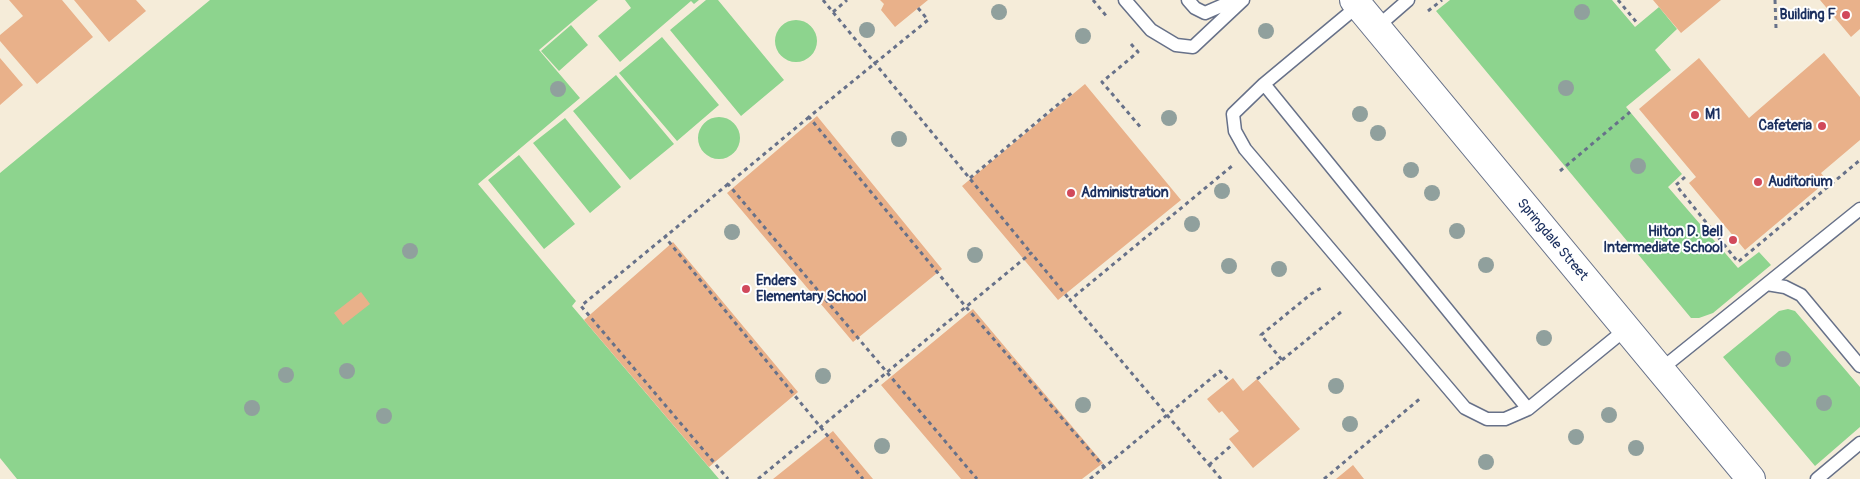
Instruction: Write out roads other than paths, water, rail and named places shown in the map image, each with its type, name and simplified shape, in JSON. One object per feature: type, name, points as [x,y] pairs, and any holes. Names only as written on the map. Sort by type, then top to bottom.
[{"type":"street","name":"Springdale Street","points":[[1357,3],[1751,479]]},
{"type":"lane","points":[[1125,0],[1151,30],[1176,45],[1193,47],[1243,0]]},
{"type":"lane","points":[[1188,0],[1195,8],[1205,12],[1235,0]]},
{"type":"lane","points":[[1377,26],[1408,0]]},
{"type":"lane","points":[[1357,3],[1232,114],[1235,130],[1245,149],[1465,408],[1487,419],[1505,419],[1528,409],[1626,329]]},
{"type":"lane","points":[[1264,84],[1528,409]]},
{"type":"lane","points":[[1660,370],[1860,209]]},
{"type":"lane","points":[[1767,284],[1786,287],[1800,295],[1860,366]]},
{"type":"lane","points":[[1817,479],[1860,443]]},
{"type":"place","name":"Building F","points":[[1846,15]]},
{"type":"place","name":"M1","points":[[1695,115]]},
{"type":"place","name":"Cafeteria","points":[[1822,126]]},
{"type":"place","name":"Auditorium","points":[[1758,182]]},
{"type":"place","name":"Administration","points":[[1071,193]]},
{"type":"place","name":"Hilton D. Bell Intermediate School","points":[[1733,240]]},
{"type":"place","name":"Enders Elementary School","points":[[746,289]]}]
